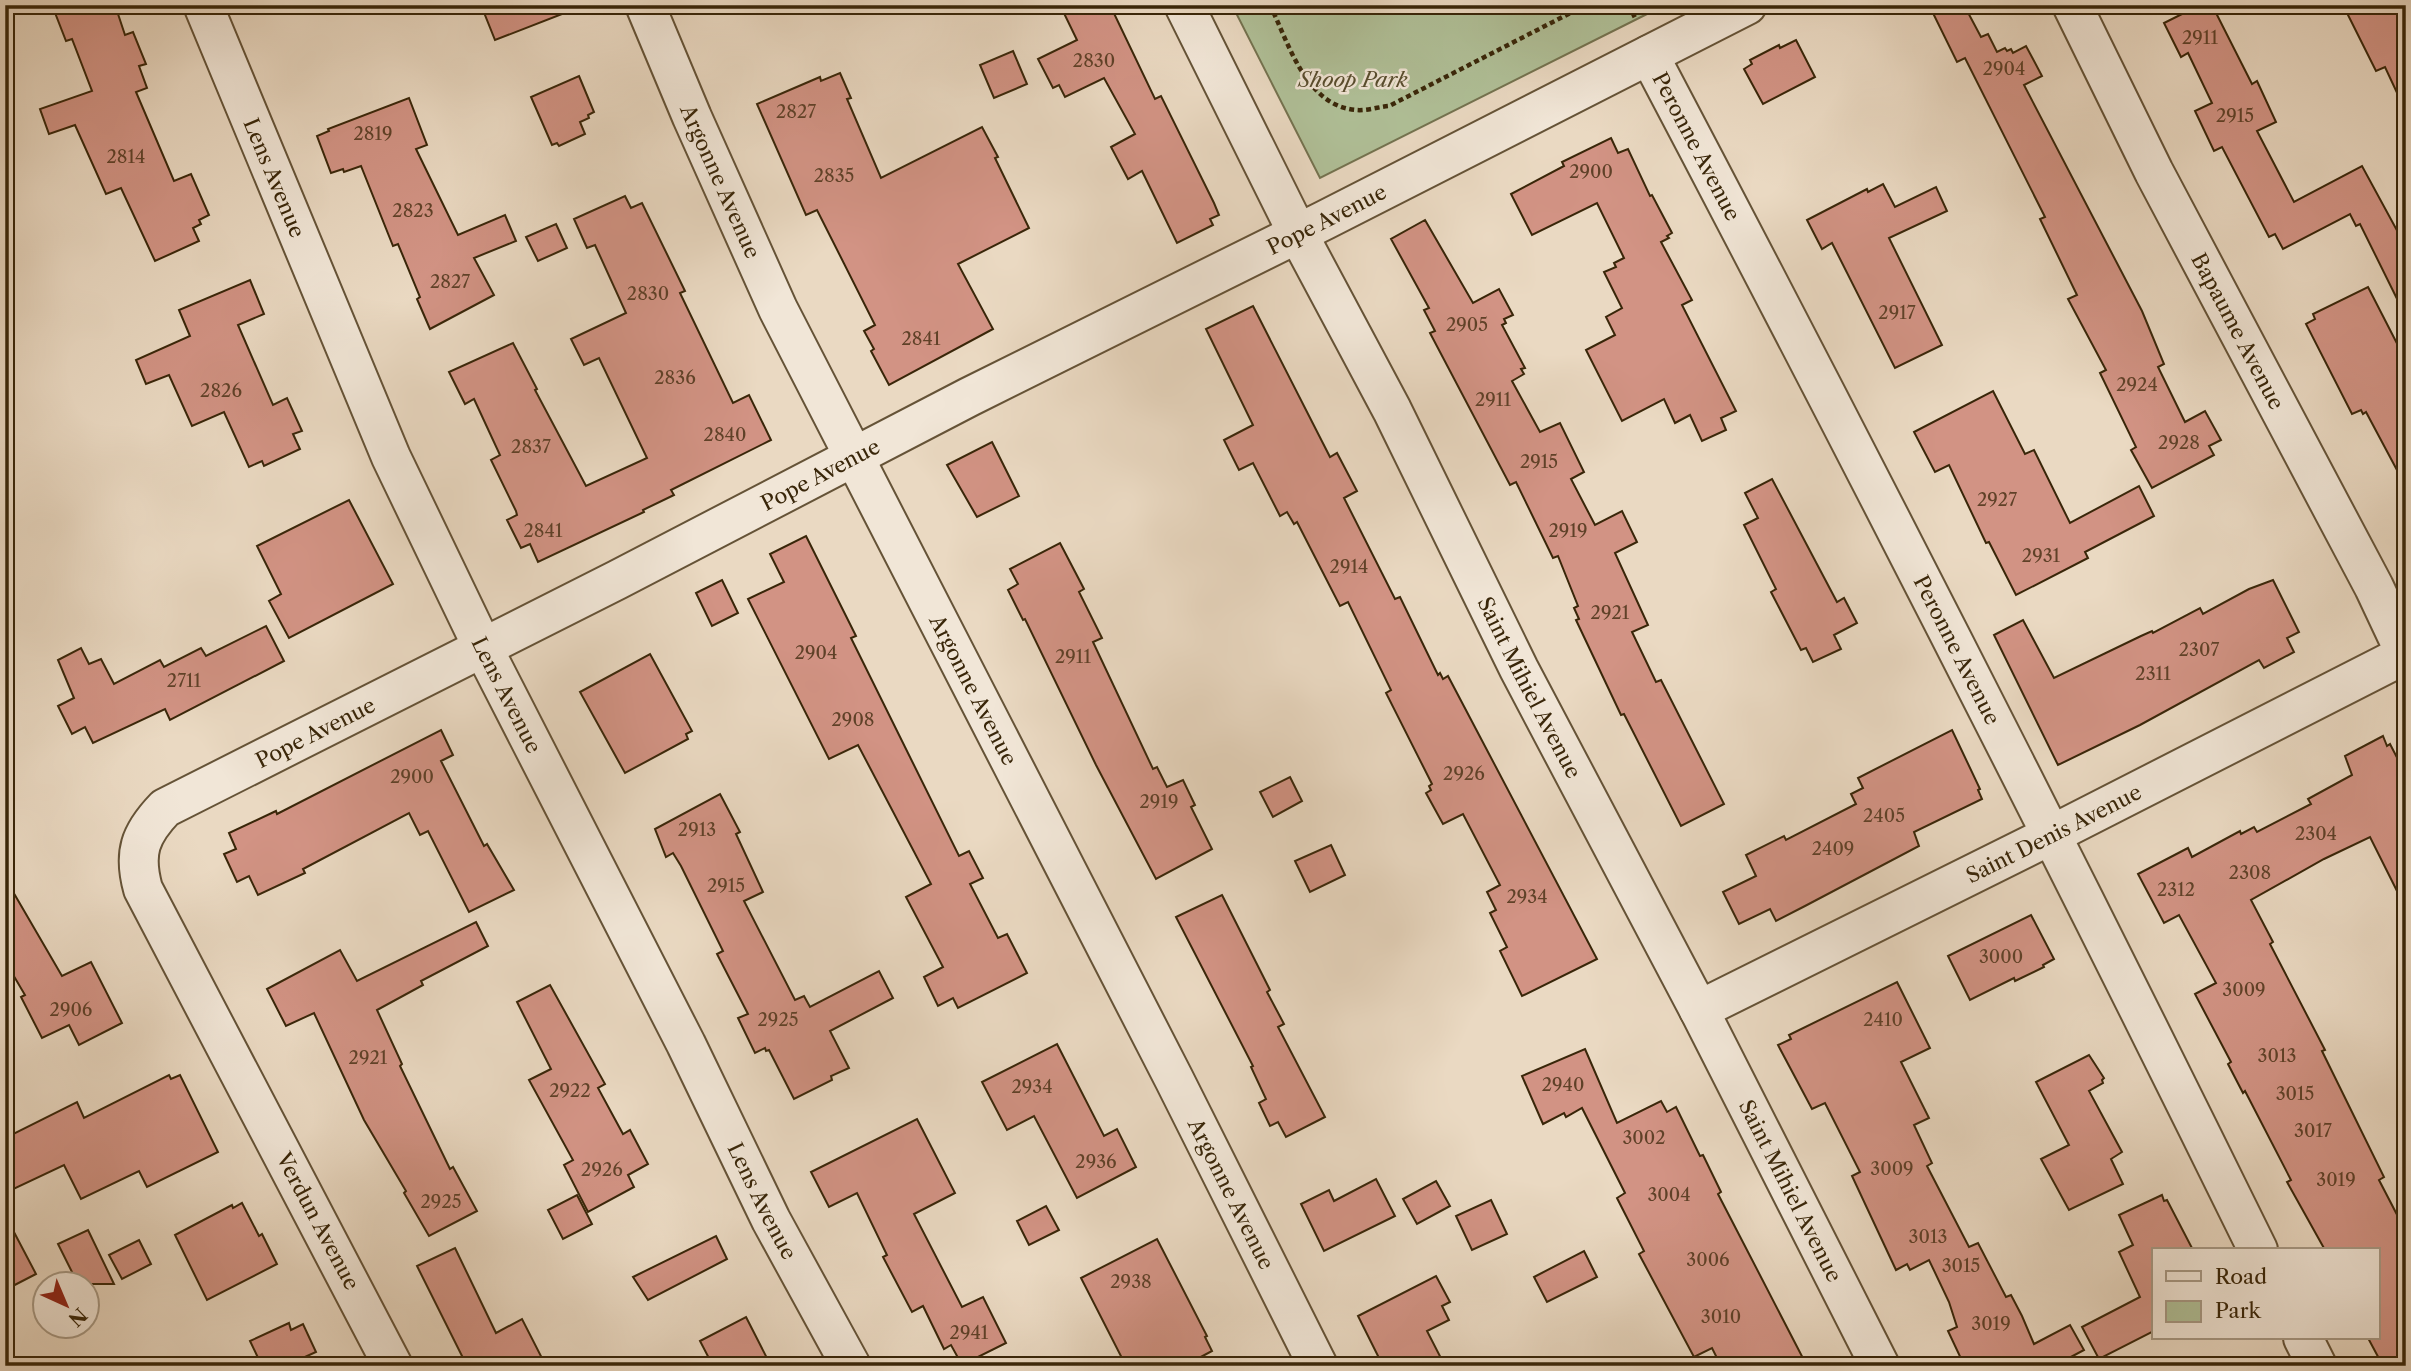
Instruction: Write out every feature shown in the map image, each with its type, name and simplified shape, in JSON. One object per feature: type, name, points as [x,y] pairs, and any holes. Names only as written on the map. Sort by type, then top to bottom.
[{"type":"street","name":"Lens Avenue","points":[[203,5],[391,457],[483,648],[686,1044],[771,1220],[851,1366]]},
{"type":"street","name":"Argonne Avenue","points":[[645,5],[778,309],[1174,1079],[1318,1366]]},
{"type":"street","name":"Saint Mihiel Avenue","points":[[1184,5],[1298,233],[1392,410],[1519,669],[1699,1010],[1880,1366]]},
{"type":"street","name":"Pope Avenue","points":[[242,1076],[143,889],[138,871],[139,847],[149,825],[165,808],[1747,5]]},
{"type":"street","name":"Bapaume Avenue","points":[[2072,5],[2154,172],[2374,587],[2406,655]]},
{"type":"street","name":"Peronne Avenue","points":[[1649,55],[1823,387],[2052,835],[2257,1248]]},
{"type":"street","name":"Saint Denis Avenue","points":[[1699,1010],[2406,655]]},
{"type":"street","name":"Verdun Avenue","points":[[242,1076],[393,1366]]},
{"type":"street","points":[[2304,1340],[2317,1366]]},
{"type":"path","points":[[1270,5],[1307,82],[1329,103],[1357,111],[1389,106],[1586,5]]},
{"type":"green space","name":"Shoop Park","points":[[1232,5],[1665,5],[1320,178]]},
{"type":"building","points":[[52,5],[115,5],[125,35],[133,32],[146,64],[139,66],[147,88],[136,92],[174,181],[191,174],[209,215],[199,220],[201,224],[193,228],[199,241],[155,261],[121,188],[106,194],[75,125],[49,134],[40,109],[92,91],[72,39],[66,41]]},
{"type":"building","points":[[481,5],[580,5],[580,7],[495,40]]},
{"type":"building","points":[[1060,5],[1110,5],[1155,99],[1161,96],[1214,203],[1219,215],[1210,219],[1213,225],[1177,243],[1142,171],[1128,179],[1111,147],[1135,134],[1104,78],[1065,97],[1059,85],[1053,88],[1038,59],[1077,40]]},
{"type":"building","points":[[1929,5],[1964,5],[1981,37],[1988,34],[1997,52],[2005,48],[2007,51],[2011,49],[2013,53],[2026,46],[2042,76],[2024,85],[2142,311],[2164,364],[2158,367],[2185,422],[2205,411],[2221,440],[2209,446],[2214,455],[2152,488],[2131,450],[2136,447],[2100,373],[2106,370],[2068,299],[2077,295],[2040,219],[2045,217],[1965,58],[1957,62]]},
{"type":"building","points":[[2200,5],[2212,5],[2252,84],[2257,81],[2276,122],[2257,131],[2294,202],[2362,166],[2406,247],[2406,317],[2360,224],[2356,226],[2350,214],[2283,249],[2275,234],[2269,237],[2222,147],[2214,151],[2195,111],[2212,103],[2188,53],[2181,57],[2164,23]]},
{"type":"building","points":[[2343,5],[2406,5],[2406,112],[2385,67],[2376,71]]},
{"type":"building","points":[[1796,40],[1815,77],[1763,104],[1744,69],[1752,64],[1750,60],[1779,45],[1780,48]]},
{"type":"building","points":[[1013,51],[1027,84],[994,98],[980,65]]},
{"type":"building","points":[[840,73],[851,98],[847,99],[881,178],[982,127],[1029,228],[958,264],[993,329],[889,385],[864,331],[875,325],[817,210],[806,215],[757,104],[820,77],[821,81]]},
{"type":"building","points":[[579,76],[594,112],[580,122],[585,134],[559,146],[557,143],[552,145],[531,97]]},
{"type":"building","points":[[409,98],[427,145],[416,149],[458,235],[505,215],[516,241],[474,258],[494,295],[430,329],[398,244],[393,246],[361,166],[331,173],[317,136],[329,131],[328,129]]},
{"type":"building","points":[[1611,138],[1618,153],[1628,149],[1650,196],[1652,195],[1672,233],[1661,242],[1692,300],[1682,305],[1736,411],[1721,418],[1726,430],[1702,441],[1690,415],[1675,423],[1664,399],[1622,421],[1586,350],[1615,335],[1606,317],[1622,308],[1604,272],[1616,267],[1614,263],[1624,258],[1597,203],[1532,235],[1511,194],[1564,166],[1562,162]]},
{"type":"building","points":[[1883,184],[1895,207],[1936,187],[1947,211],[1889,238],[1942,345],[1895,368],[1832,243],[1822,249],[1807,220],[1867,189],[1868,192]]},
{"type":"building","points":[[625,196],[631,208],[642,203],[685,291],[680,293],[733,403],[749,395],[771,440],[671,490],[674,495],[643,510],[644,512],[538,562],[530,544],[521,548],[507,520],[517,515],[516,511],[491,460],[500,455],[474,399],[465,404],[449,372],[513,343],[586,486],[647,458],[599,358],[584,365],[571,339],[626,313],[595,245],[587,248],[574,219]]},
{"type":"building","points":[[1425,220],[1473,303],[1499,289],[1513,315],[1504,319],[1506,323],[1502,325],[1525,368],[1521,369],[1524,374],[1512,381],[1540,432],[1560,423],[1584,472],[1571,479],[1595,525],[1622,511],[1637,542],[1615,553],[1648,625],[1632,632],[1656,682],[1661,680],[1724,804],[1681,826],[1624,714],[1621,715],[1576,620],[1579,619],[1574,608],[1578,606],[1558,556],[1553,558],[1516,482],[1510,485],[1430,333],[1435,331],[1424,310],[1429,308],[1391,239]]},
{"type":"building","points":[[556,224],[567,248],[538,261],[526,237]]},
{"type":"building","points":[[250,280],[264,314],[238,325],[273,405],[287,398],[302,431],[293,434],[300,449],[264,466],[262,461],[249,467],[224,412],[192,426],[169,375],[146,384],[136,360],[190,336],[179,310]]},
{"type":"building","points":[[2368,287],[2406,361],[2406,487],[2366,412],[2363,414],[2361,410],[2352,414],[2306,324],[2315,319],[2313,314]]},
{"type":"building","points":[[1253,306],[1330,457],[1337,453],[1357,491],[1344,498],[1395,599],[1400,597],[1438,675],[1440,673],[1443,679],[1448,676],[1597,959],[1522,996],[1500,951],[1507,947],[1490,913],[1496,910],[1487,892],[1500,885],[1463,814],[1443,824],[1426,793],[1431,790],[1429,786],[1432,784],[1386,693],[1391,690],[1348,602],[1340,606],[1297,522],[1294,524],[1287,512],[1280,516],[1253,463],[1239,470],[1224,440],[1253,425],[1206,329]]},
{"type":"building","points":[[1993,391],[2025,454],[2034,450],[2070,523],[2139,486],[2154,516],[2085,552],[2088,558],[2016,595],[1989,542],[1986,543],[1949,465],[1935,472],[1914,432]]},
{"type":"building","points":[[992,442],[1019,496],[977,517],[947,465]]},
{"type":"building","points":[[1772,479],[1837,602],[1844,598],[1857,623],[1834,635],[1841,649],[1813,662],[1806,648],[1801,650],[1771,592],[1776,589],[1744,525],[1758,518],[1745,493]]},
{"type":"building","points":[[349,500],[393,584],[289,638],[269,601],[281,594],[257,546]]},
{"type":"building","points":[[806,536],[856,636],[851,638],[959,856],[969,851],[983,878],[970,884],[998,938],[1007,934],[1027,973],[958,1008],[953,998],[938,1006],[924,977],[943,967],[906,897],[931,884],[858,745],[829,759],[748,599],[784,582],[770,554]]},
{"type":"building","points":[[1060,543],[1084,589],[1079,592],[1102,638],[1093,642],[1153,769],[1157,767],[1167,787],[1183,780],[1195,805],[1191,807],[1212,849],[1156,879],[1008,590],[1018,584],[1010,569]]},
{"type":"building","points":[[722,580],[738,613],[712,626],[696,593]]},
{"type":"building","points":[[2273,580],[2299,632],[2287,638],[2294,652],[2264,668],[2259,660],[2140,725],[2058,765],[1994,635],[2023,620],[2054,678],[2152,631],[2153,633],[2200,608],[2203,614],[2249,589]]},
{"type":"building","points":[[266,626],[284,661],[170,720],[165,709],[93,743],[85,727],[72,734],[58,706],[74,698],[58,660],[81,648],[89,664],[101,659],[114,684],[160,660],[164,667],[201,648],[206,656]]},
{"type":"building","points":[[650,654],[692,731],[686,734],[688,739],[625,773],[580,692]]},
{"type":"building","points":[[441,730],[453,755],[441,761],[484,846],[487,844],[514,890],[469,912],[428,831],[420,835],[409,813],[303,869],[305,873],[258,895],[249,876],[237,882],[224,854],[236,849],[229,833],[276,811],[277,814]]},
{"type":"building","points":[[1952,730],[1980,789],[1978,790],[1982,799],[1914,832],[1919,846],[1776,921],[1770,909],[1739,924],[1723,892],[1756,876],[1746,855],[1784,836],[1786,840],[1856,804],[1851,794],[1863,788],[1858,778]]},
{"type":"building","points":[[2383,736],[2406,775],[2406,909],[2370,837],[2251,900],[2273,942],[2270,944],[2325,1050],[2322,1051],[2384,1177],[2379,1180],[2406,1232],[2406,1366],[2383,1366],[2369,1340],[2380,1340],[2380,1248],[2324,1248],[2287,1182],[2291,1180],[2228,1064],[2231,1062],[2195,994],[2216,983],[2179,915],[2164,923],[2138,874],[2188,848],[2192,857],[2240,831],[2241,834],[2254,827],[2257,832],[2311,804],[2308,799],[2352,775],[2345,756]]},
{"type":"building","points":[[1290,777],[1302,801],[1273,817],[1260,792]]},
{"type":"building","points":[[720,794],[740,832],[736,834],[763,892],[744,901],[795,1000],[804,996],[810,1007],[879,971],[893,998],[830,1031],[849,1068],[831,1076],[832,1080],[794,1099],[769,1050],[766,1051],[765,1048],[755,1053],[738,1018],[748,1014],[717,954],[723,951],[681,866],[673,853],[666,857],[655,829]]},
{"type":"building","points":[[1331,845],[1345,875],[1310,892],[1295,861]]},
{"type":"building","points":[[5,878],[62,976],[91,962],[122,1023],[79,1045],[69,1025],[42,1038],[21,997],[25,995],[5,961]]},
{"type":"building","points":[[1222,895],[1270,990],[1267,992],[1284,1024],[1278,1027],[1325,1117],[1286,1137],[1278,1122],[1270,1126],[1259,1103],[1266,1099],[1251,1067],[1253,1066],[1176,917]]},
{"type":"building","points":[[2031,915],[2054,959],[2043,965],[2044,967],[2015,981],[2014,978],[1970,1000],[1948,956]]},
{"type":"building","points":[[476,922],[488,946],[421,981],[423,985],[377,1010],[402,1064],[400,1066],[450,1169],[453,1167],[477,1211],[429,1236],[364,1120],[314,1013],[286,1026],[267,989],[340,950],[357,981]]},
{"type":"building","points":[[1897,982],[1930,1048],[1901,1062],[1929,1118],[1914,1125],[1932,1163],[1927,1166],[1969,1247],[1978,1243],[2006,1297],[2011,1295],[2034,1344],[2070,1325],[2084,1350],[2054,1366],[1977,1366],[1973,1361],[1964,1365],[1948,1331],[1957,1327],[1949,1302],[1929,1260],[1910,1270],[1907,1264],[1896,1270],[1852,1176],[1860,1172],[1825,1103],[1812,1109],[1778,1045],[1791,1039],[1789,1035]]},
{"type":"building","points":[[550,985],[605,1084],[598,1088],[623,1134],[630,1130],[648,1164],[628,1175],[634,1187],[588,1212],[564,1165],[573,1160],[529,1080],[551,1069],[517,1002]]},
{"type":"building","points":[[1057,1044],[1104,1136],[1117,1129],[1136,1167],[1077,1198],[1034,1116],[1007,1130],[982,1082]]},
{"type":"building","points":[[1585,1049],[1617,1123],[1661,1101],[1667,1112],[1676,1107],[1700,1156],[1703,1155],[1721,1192],[1718,1194],[1807,1366],[1721,1366],[1712,1348],[1694,1357],[1639,1254],[1644,1251],[1617,1198],[1625,1193],[1582,1108],[1566,1117],[1564,1113],[1543,1124],[1522,1076]]},
{"type":"building","points":[[2089,1055],[2104,1078],[2103,1083],[2089,1091],[2122,1152],[2111,1159],[2123,1184],[2069,1210],[2041,1159],[2069,1145],[2036,1082]]},
{"type":"building","points":[[169,1075],[171,1079],[180,1075],[218,1152],[147,1187],[139,1171],[81,1199],[64,1165],[5,1193],[5,1138],[77,1102],[84,1118]]},
{"type":"building","points":[[917,1119],[955,1193],[914,1214],[962,1307],[983,1297],[1006,1343],[962,1365],[951,1345],[944,1349],[923,1306],[912,1312],[883,1257],[887,1255],[857,1193],[829,1207],[811,1172]]},
{"type":"building","points":[[1376,1179],[1395,1216],[1324,1251],[1301,1204],[1329,1190],[1334,1201]]},
{"type":"building","points":[[1436,1181],[1450,1206],[1417,1224],[1403,1199]]},
{"type":"building","points":[[577,1195],[592,1224],[563,1239],[548,1210]]},
{"type":"building","points":[[2162,1195],[2192,1248],[2152,1248],[2152,1332],[2099,1359],[2082,1327],[2140,1297],[2119,1252],[2133,1245],[2119,1215]]},
{"type":"building","points":[[1491,1200],[1507,1234],[1472,1250],[1456,1216]]},
{"type":"building","points":[[242,1203],[277,1264],[207,1300],[175,1235],[232,1205],[233,1208]]},
{"type":"building","points":[[1046,1206],[1059,1230],[1029,1245],[1017,1221]]},
{"type":"building","points":[[5,1215],[34,1270],[32,1276],[5,1290]]},
{"type":"building","points":[[88,1230],[114,1284],[102,1284],[102,1270],[71,1270],[58,1244]]},
{"type":"building","points":[[716,1236],[727,1259],[648,1300],[633,1277]]},
{"type":"building","points":[[1157,1239],[1207,1336],[1205,1337],[1212,1351],[1184,1366],[1126,1366],[1081,1278]]},
{"type":"building","points":[[139,1240],[151,1264],[122,1279],[109,1255]]},
{"type":"building","points":[[455,1248],[496,1333],[522,1319],[546,1366],[467,1366],[417,1266]]},
{"type":"building","points":[[1584,1251],[1597,1277],[1547,1302],[1534,1277]]},
{"type":"building","points":[[1436,1276],[1450,1302],[1442,1306],[1449,1320],[1427,1331],[1445,1366],[1383,1366],[1358,1316]]},
{"type":"building","points":[[746,1317],[771,1366],[713,1366],[700,1341]]},
{"type":"building","points":[[289,1323],[291,1330],[303,1324],[316,1352],[285,1366],[262,1366],[250,1341]]}]
